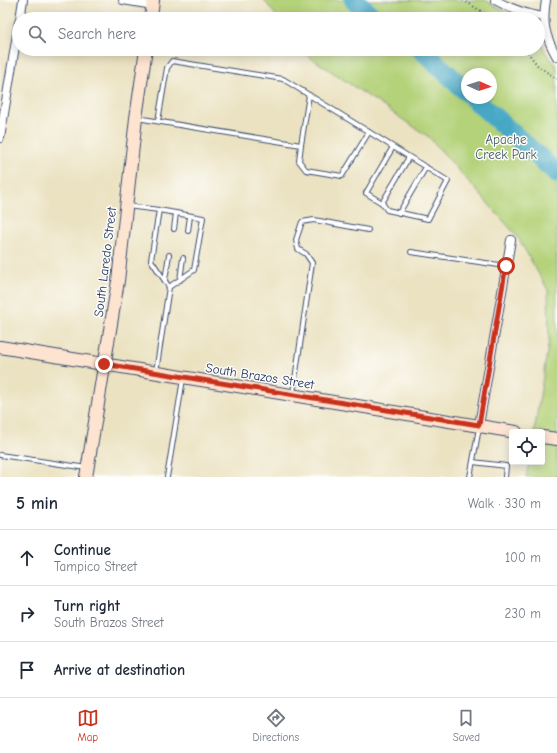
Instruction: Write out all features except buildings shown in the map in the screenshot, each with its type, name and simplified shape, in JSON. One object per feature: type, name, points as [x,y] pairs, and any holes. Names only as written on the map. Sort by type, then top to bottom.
[{"type":"street","points":[[21,12],[23,0]]},
{"type":"street","points":[[123,0],[153,2],[151,12]]},
{"type":"street","points":[[496,0],[514,10],[521,12]]},
{"type":"street","points":[[544,12],[546,0]]},
{"type":"street","points":[[545,30],[549,43],[557,57]]},
{"type":"street","points":[[0,138],[13,56]]},
{"type":"street","name":"South Laredo Street","points":[[86,473],[118,281],[136,118],[145,56]]},
{"type":"street","points":[[479,425],[511,240]]},
{"type":"street","name":"South Brazos Street","points":[[0,347],[509,431]]},
{"type":"street","points":[[545,437],[557,439]]},
{"type":"lane","points":[[158,121],[167,68],[172,61],[282,79],[426,167],[448,181],[428,219],[387,210],[382,203],[366,193],[393,147]]},
{"type":"lane","points":[[309,96],[299,161],[306,170],[342,176],[369,132]]},
{"type":"lane","points":[[136,118],[301,145]]},
{"type":"lane","points":[[382,203],[409,157]]},
{"type":"lane","points":[[399,213],[426,167]]},
{"type":"lane","points":[[126,206],[203,218],[194,270],[169,287]]},
{"type":"lane","points":[[156,373],[169,287],[151,260],[159,210]]},
{"type":"lane","points":[[174,229],[176,213]]},
{"type":"lane","points":[[188,231],[190,216]]},
{"type":"lane","points":[[293,395],[312,263],[306,254],[298,249],[296,240],[302,222],[314,220],[368,230]]},
{"type":"lane","points":[[411,252],[506,266]]},
{"type":"lane","points":[[165,281],[169,255]]},
{"type":"lane","points":[[180,280],[183,258]]},
{"type":"lane","points":[[167,477],[183,377]]},
{"type":"lane","points":[[470,477],[479,425]]},
{"type":"lane","points":[[0,455],[86,473]]},
{"type":"lane","points":[[473,462],[506,466],[505,477]]},
{"type":"path","points":[[463,0],[483,12]]},
{"type":"path","points":[[530,56],[538,66],[557,79]]},
{"type":"green space","points":[[264,0],[486,0],[494,6],[507,12],[273,12]]},
{"type":"green space","name":"Apache Creek Park","points":[[545,52],[557,67],[557,477],[526,477],[528,465],[545,465],[545,429],[534,429],[549,340],[548,290],[517,236],[429,137],[308,56],[545,56]]},
{"type":"waterway","points":[[354,0],[367,12]]},
{"type":"waterway","points":[[428,56],[461,86]]},
{"type":"waterway","points":[[480,104],[557,173]]},
{"type":"route","points":[[104,364],[479,425],[506,266]]}]
